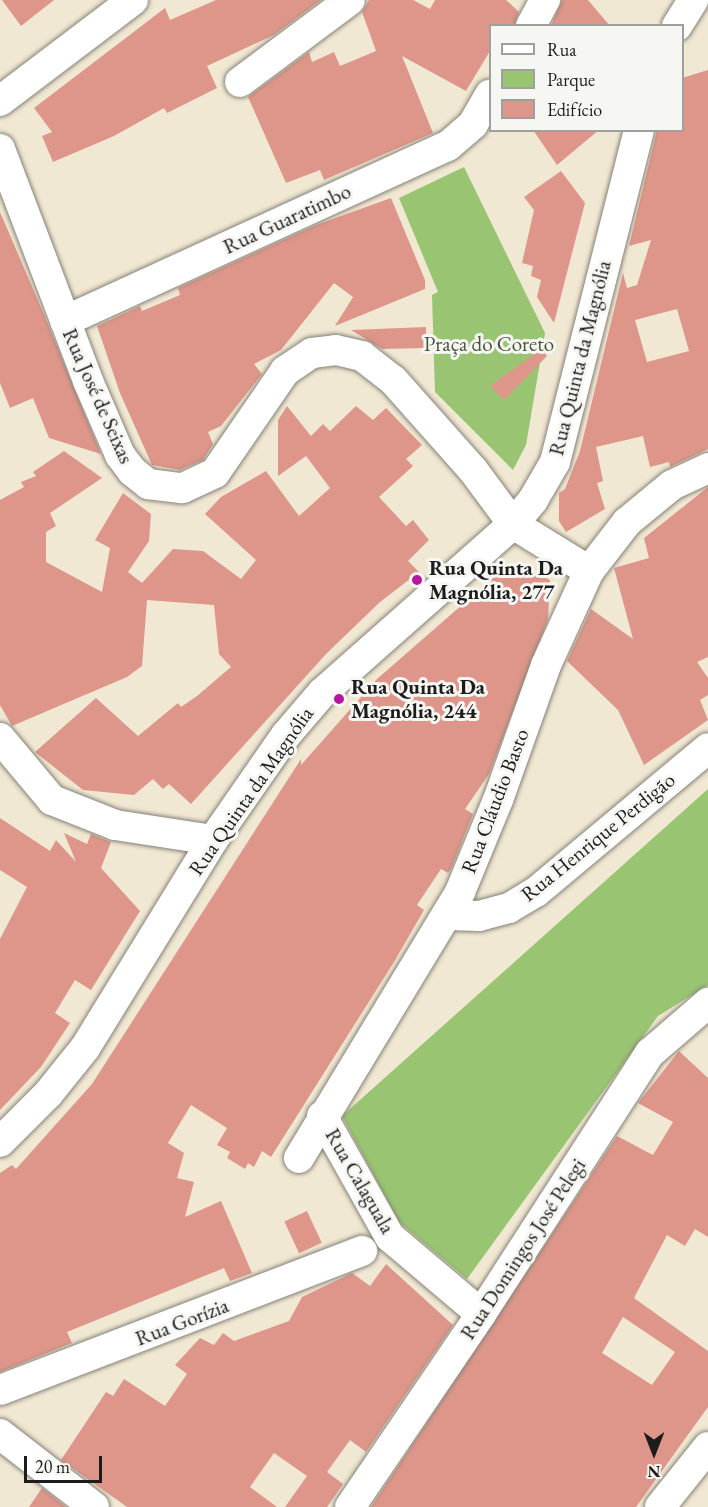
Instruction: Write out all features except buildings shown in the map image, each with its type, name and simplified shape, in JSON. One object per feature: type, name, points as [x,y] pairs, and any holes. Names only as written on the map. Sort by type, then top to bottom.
[{"type":"street","points":[[0,101],[134,0]]},
{"type":"street","points":[[240,82],[350,0]]},
{"type":"street","points":[[532,24],[545,0]]},
{"type":"street","points":[[678,24],[693,0]]},
{"type":"street","name":"Rua Guaratimbo","points":[[65,321],[448,146],[473,124],[489,97]]},
{"type":"street","name":"Rua Quinta da Magnólia","points":[[0,1142],[48,1094],[85,1048],[213,840],[286,735],[322,693],[513,524],[533,500],[555,462],[638,132]]},
{"type":"street","name":"Rua José de Seixas","points":[[0,149],[65,321],[120,454],[132,471],[148,484],[183,488],[215,473],[285,371],[312,353],[336,350],[362,356],[393,380],[467,462],[513,524],[589,571]]},
{"type":"street","name":"Rua Cláudio Basto","points":[[299,1158],[322,1116],[448,915],[498,800],[546,665],[589,571],[627,522],[672,485],[708,468]]},
{"type":"street","points":[[0,738],[52,800],[115,825],[213,840]]},
{"type":"street","name":"Rua Henrique Perdigão","points":[[448,915],[479,916],[499,911],[536,892],[708,748]]},
{"type":"street","name":"Rua Domingos José Pelegi","points":[[350,1507],[481,1314],[650,1053],[708,1003]]},
{"type":"street","name":"Rua Calaguala","points":[[322,1116],[390,1237],[481,1314]]},
{"type":"street","name":"Rua Gorízia","points":[[0,1389],[362,1251]]},
{"type":"street","points":[[0,1434],[94,1507]]},
{"type":"street","points":[[660,1507],[703,1465]]},
{"type":"green space","name":"Praça do Coreto","points":[[464,167],[545,333],[526,445],[513,470],[435,392],[432,295],[438,292],[399,198]]},
{"type":"green space","points":[[708,789],[708,985],[658,1016],[467,1279],[399,1222],[342,1116]]},
{"type":"place","name":"Rua Quinta Da Magnólia, 277","points":[[417,580]]},
{"type":"place","name":"Rua Quinta Da Magnólia, 244","points":[[339,699]]}]
